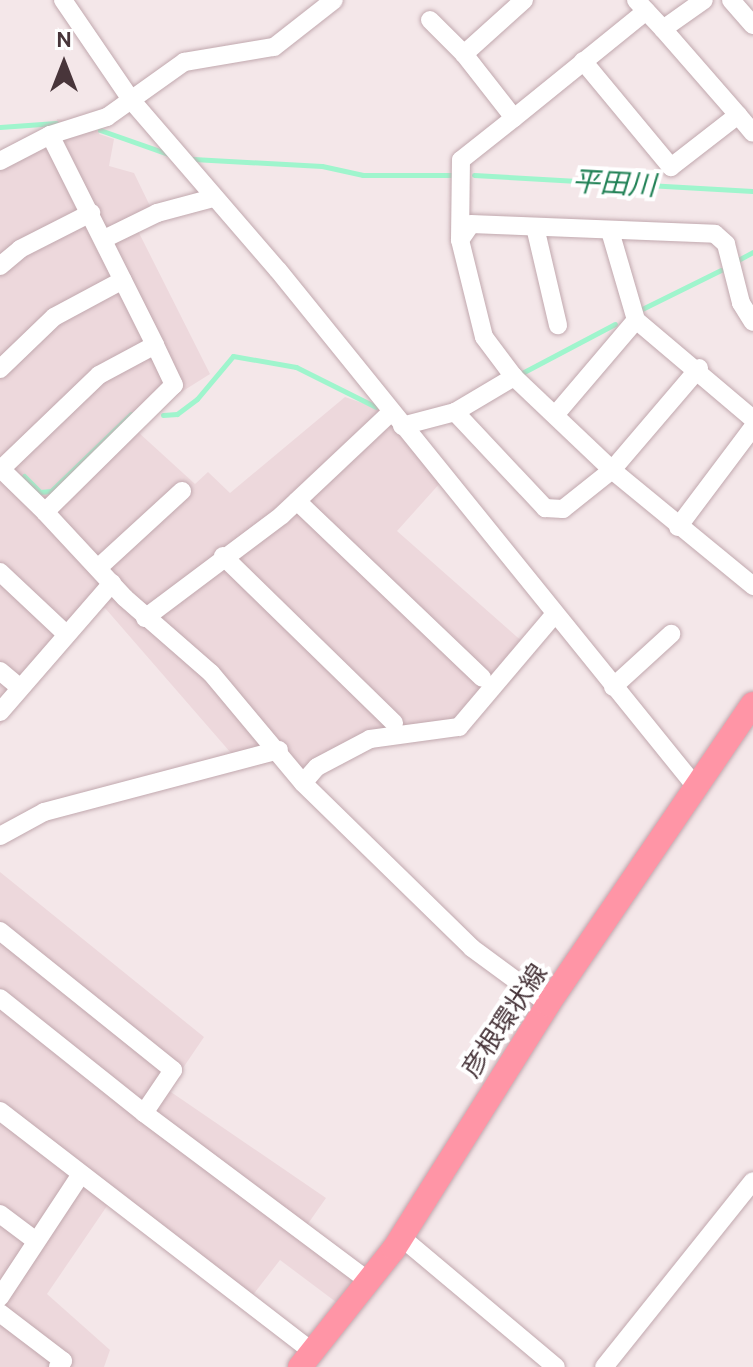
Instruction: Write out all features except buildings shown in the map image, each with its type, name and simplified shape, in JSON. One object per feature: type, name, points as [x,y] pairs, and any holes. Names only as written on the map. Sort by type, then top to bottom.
[{"type":"main road","name":"彦根環状線","points":[[306,1360],[370,1282],[401,1237],[548,1004],[753,704]]},
{"type":"street","points":[[63,0],[132,101],[278,270],[395,420],[696,787]]},
{"type":"street","points":[[0,161],[50,135],[132,101],[184,62],[274,47],[334,0]]},
{"type":"street","points":[[464,54],[524,0]]},
{"type":"street","points":[[663,29],[704,0]]},
{"type":"street","points":[[731,0],[753,25]]},
{"type":"street","points":[[753,133],[641,6],[583,61],[461,160],[460,240],[484,337],[514,377],[612,470],[753,586]]},
{"type":"street","points":[[430,20],[464,54],[514,118]]},
{"type":"street","points":[[583,61],[671,167],[738,115]]},
{"type":"street","points":[[45,512],[174,385],[50,135]]},
{"type":"street","points":[[104,239],[157,213],[213,198]]},
{"type":"street","points":[[0,266],[20,249],[91,213]]},
{"type":"street","points":[[460,240],[475,223],[715,234],[726,244],[741,303],[753,322]]},
{"type":"street","points":[[535,227],[558,325]]},
{"type":"street","points":[[610,231],[636,320],[699,368],[753,419]]},
{"type":"street","points":[[0,369],[54,317],[123,280]]},
{"type":"street","points":[[556,414],[636,320]]},
{"type":"street","points":[[155,345],[99,375],[1,469],[145,618],[211,673],[279,750],[303,783],[472,948],[548,1004]]},
{"type":"street","points":[[455,412],[545,508],[563,509],[612,470],[699,368]]},
{"type":"street","points":[[145,618],[297,501],[395,420],[455,412],[514,377]]},
{"type":"street","points":[[678,527],[753,427]]},
{"type":"street","points":[[98,568],[182,491]]},
{"type":"street","points":[[297,501],[482,678]]},
{"type":"street","points":[[223,556],[394,723]]},
{"type":"street","points":[[0,572],[64,632]]},
{"type":"street","points":[[0,712],[64,632],[112,583]]},
{"type":"street","points":[[303,783],[317,767],[370,739],[459,727],[554,615]]},
{"type":"street","points":[[613,687],[671,634]]},
{"type":"street","points":[[0,671],[20,688]]},
{"type":"street","points":[[0,836],[44,812],[279,750]]},
{"type":"street","points":[[0,931],[173,1070],[144,1113]]},
{"type":"street","points":[[0,998],[144,1113],[370,1282]]},
{"type":"street","points":[[0,1111],[306,1360]]},
{"type":"street","points":[[0,1297],[81,1174]]},
{"type":"street","points":[[604,1367],[753,1181]]},
{"type":"street","points":[[0,1214],[36,1241]]},
{"type":"street","points":[[401,1237],[556,1367]]},
{"type":"street","points":[[0,1313],[63,1361],[58,1367]]},
{"type":"shaded area","points":[[57,119],[100,125],[99,134],[114,139],[109,166],[134,173],[151,208],[132,219],[210,374],[175,396],[138,432],[195,484],[208,472],[230,493],[345,397],[380,409],[441,482],[397,531],[525,644],[459,724],[407,731],[299,783],[273,762],[244,768],[105,608],[94,610],[0,726],[0,151],[56,126]]},
{"type":"shaded area","points":[[0,872],[204,1037],[168,1090],[326,1198],[300,1235],[354,1278],[356,1291],[344,1308],[280,1260],[252,1296],[109,1203],[47,1294],[110,1350],[104,1367],[0,1367]]},
{"type":"waterway","name":"平田川","points":[[0,127],[56,123]]},
{"type":"waterway","name":"平田川","points":[[100,130],[168,154]]},
{"type":"waterway","name":"平田川","points":[[193,159],[322,166],[363,175],[453,175]]},
{"type":"waterway","name":"平田川","points":[[474,175],[753,191]]},
{"type":"waterway","points":[[738,260],[753,252]]},
{"type":"waterway","points":[[642,309],[721,270]]},
{"type":"waterway","points":[[522,373],[615,324]]},
{"type":"waterway","points":[[163,415],[177,414],[197,399],[233,356],[296,367],[376,407]]},
{"type":"waterway","points":[[24,476],[40,492],[51,491],[131,414]]}]
